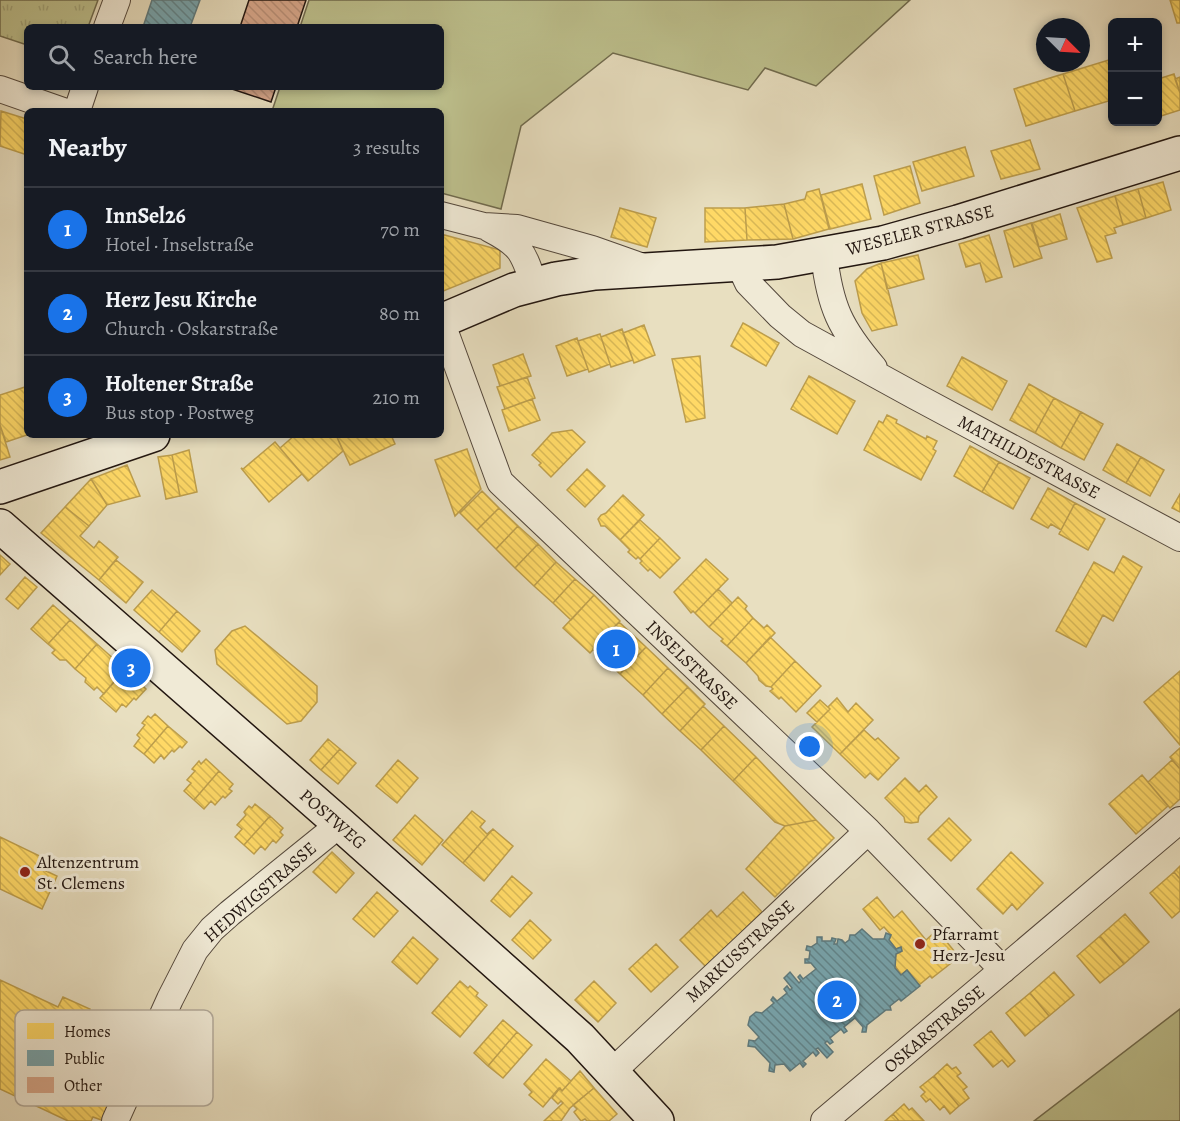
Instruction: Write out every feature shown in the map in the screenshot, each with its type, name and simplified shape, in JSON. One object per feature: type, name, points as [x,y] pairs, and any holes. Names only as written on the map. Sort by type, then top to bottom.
[{"type":"main road","name":"WESELER STRASSE","points":[[444,320],[514,290],[556,279],[595,273],[740,266],[824,255],[883,243],[1180,153]]},
{"type":"main road","points":[[0,487],[144,438]]},
{"type":"main road","name":"POSTWEG","points":[[0,526],[580,1038],[657,1121]]},
{"type":"street","points":[[108,24],[117,0]]},
{"type":"street","points":[[0,89],[54,108]]},
{"type":"street","points":[[78,108],[84,90]]},
{"type":"street","points":[[444,216],[484,226],[517,228],[592,249],[653,271]]},
{"type":"street","points":[[484,226],[515,243],[524,254],[534,284]]},
{"type":"street","name":"MATHILDESTRASSE","points":[[824,255],[834,307],[845,332],[880,375]]},
{"type":"street","name":"MATHILDESTRASSE","points":[[740,266],[748,283],[780,316],[802,334],[1180,538]]},
{"type":"street","name":"INSELSTRASSE","points":[[444,329],[500,482],[868,831],[1003,970]]},
{"type":"street","name":"OSKARSTRASSE","points":[[824,1121],[1180,820]]},
{"type":"street","name":"HEDWIGSTRASSE","points":[[165,1010],[195,950],[212,929],[340,824]]},
{"type":"street","name":"MARKUSSTRASSE","points":[[613,1071],[868,831]]},
{"type":"street","name":"HEDWIGSTRASSE","points":[[116,1121],[123,1106]]},
{"type":"green space","points":[[0,0],[98,0],[89,24],[24,24],[24,44],[0,36]]},
{"type":"green space","points":[[309,0],[910,0],[816,86],[765,68],[748,90],[613,53],[521,126],[501,209],[444,194],[444,108],[273,108],[279,90],[444,90],[444,24],[301,24]]},
{"type":"green space","points":[[1180,1009],[1180,1121],[1034,1121]]},
{"type":"building: Homes","points":[[1170,0],[1180,0],[1180,23],[1177,23]]},
{"type":"building: Homes","points":[[1108,60],[1108,101],[1075,111],[1063,74],[1090,72],[1090,66]]},
{"type":"building: Homes","points":[[1063,74],[1075,111],[1026,126],[1014,89]]},
{"type":"building: Homes","points":[[1174,74],[1180,93],[1180,110],[1162,116],[1162,78]]},
{"type":"building: Homes","points":[[1180,77],[1180,93],[1175,79]]},
{"type":"building: Homes","points":[[1,111],[24,118],[24,154],[0,146]]},
{"type":"building: Homes","points":[[1030,140],[1040,169],[1001,179],[991,151]]},
{"type":"building: Homes","points":[[965,147],[974,176],[922,191],[913,162]]},
{"type":"building: Homes","points":[[910,166],[920,203],[884,215],[874,176]]},
{"type":"building: Homes","points":[[1163,182],[1171,210],[1146,218],[1138,189]]},
{"type":"building: Homes","points":[[862,184],[871,219],[830,229],[821,195]]},
{"type":"building: Homes","points":[[819,189],[829,229],[793,239],[784,204],[805,199],[807,192]]},
{"type":"building: Homes","points":[[1138,189],[1146,218],[1123,225],[1115,196]]},
{"type":"building: Homes","points":[[1115,196],[1123,225],[1114,228],[1116,233],[1105,236],[1112,258],[1097,262],[1077,208]]},
{"type":"building: Homes","points":[[784,204],[793,239],[747,240],[745,208]]},
{"type":"building: Homes","points":[[620,208],[656,218],[647,247],[611,237]]},
{"type":"building: Homes","points":[[705,208],[745,208],[747,240],[705,242]]},
{"type":"building: Homes","points":[[1060,214],[1067,239],[1039,247],[1032,223]]},
{"type":"building: Homes","points":[[1031,223],[1042,258],[1014,267],[1004,231]]},
{"type":"building: Homes","points":[[444,235],[500,250],[500,268],[444,291]]},
{"type":"building: Homes","points":[[989,235],[1002,277],[986,282],[980,263],[966,267],[959,244]]},
{"type":"building: Homes","points":[[918,255],[924,279],[887,289],[881,263]]},
{"type":"building: Homes","points":[[881,263],[897,325],[872,331],[862,313],[855,281],[867,269]]},
{"type":"building: Homes","points":[[743,323],[779,343],[766,366],[731,346]]},
{"type":"building: Homes","points":[[644,325],[655,355],[634,363],[623,333]]},
{"type":"building: Homes","points":[[622,329],[633,360],[611,367],[601,337]]},
{"type":"building: Homes","points":[[600,334],[610,364],[589,372],[578,341]]},
{"type":"building: Homes","points":[[577,338],[588,369],[567,376],[556,346]]},
{"type":"building: Homes","points":[[523,354],[531,376],[500,386],[493,365]]},
{"type":"building: Homes","points":[[700,356],[705,418],[686,422],[672,359]]},
{"type":"building: Homes","points":[[962,357],[1007,381],[992,410],[947,386]]},
{"type":"building: Homes","points":[[809,376],[855,401],[837,434],[791,409]]},
{"type":"building: Homes","points":[[527,377],[535,398],[505,409],[497,387]]},
{"type":"building: Homes","points":[[1029,384],[1054,398],[1035,433],[1010,420]]},
{"type":"building: Homes","points":[[24,387],[24,436],[6,442],[0,425],[0,395]]},
{"type":"building: Homes","points":[[1054,398],[1081,412],[1061,448],[1035,433]]},
{"type":"building: Homes","points":[[532,399],[540,420],[509,431],[502,410]]},
{"type":"building: Homes","points":[[1081,412],[1103,424],[1084,460],[1061,448]]},
{"type":"building: Homes","points":[[887,415],[897,420],[896,423],[926,439],[927,436],[937,441],[933,449],[936,451],[921,480],[864,450],[879,421],[883,423]]},
{"type":"building: Homes","points":[[0,425],[10,457],[0,460]]},
{"type":"building: Homes","points":[[572,430],[585,442],[551,477],[532,455],[552,433]]},
{"type":"building: Homes","points":[[292,438],[337,438],[343,451],[308,481],[280,448]]},
{"type":"building: Homes","points":[[337,438],[392,438],[395,444],[350,465]]},
{"type":"building: Homes","points":[[275,442],[302,474],[269,502],[241,468],[243,469]]},
{"type":"building: Homes","points":[[1117,444],[1141,457],[1126,483],[1103,470]]},
{"type":"building: Homes","points":[[970,446],[999,462],[982,492],[954,476]]},
{"type":"building: Homes","points":[[467,449],[481,489],[455,516],[435,460]]},
{"type":"building: Homes","points":[[189,450],[197,492],[180,496],[172,455]]},
{"type":"building: Homes","points":[[172,455],[180,496],[166,499],[158,457]]},
{"type":"building: Homes","points":[[1141,457],[1164,470],[1150,496],[1126,483]]},
{"type":"building: Homes","points":[[999,462],[1030,478],[1013,509],[982,492]]},
{"type":"building: Homes","points":[[127,465],[140,496],[107,505],[91,479]]},
{"type":"building: Homes","points":[[587,469],[605,486],[585,507],[567,490]]},
{"type":"building: Homes","points":[[91,479],[107,505],[89,526],[65,507]]},
{"type":"building: Homes","points":[[1048,488],[1075,503],[1061,530],[1051,524],[1048,528],[1031,519]]},
{"type":"building: Homes","points":[[482,491],[499,508],[477,530],[460,513]]},
{"type":"building: Homes","points":[[1180,494],[1180,512],[1172,508]]},
{"type":"building: Homes","points":[[623,495],[644,515],[620,540],[605,526],[601,526],[598,519]]},
{"type":"building: Homes","points":[[1075,503],[1105,519],[1088,550],[1059,534]]},
{"type":"building: Homes","points":[[65,507],[89,526],[80,536],[94,548],[99,541],[118,557],[99,580],[41,533]]},
{"type":"building: Homes","points":[[499,508],[518,526],[496,549],[477,530]]},
{"type":"building: Homes","points":[[640,520],[660,538],[640,559],[638,557],[636,559],[620,540]]},
{"type":"building: Homes","points":[[518,526],[538,544],[515,568],[496,549]]},
{"type":"building: Homes","points":[[660,538],[680,558],[660,578],[650,569],[648,571],[640,563],[642,561],[640,559]]},
{"type":"building: Homes","points":[[538,544],[556,562],[534,586],[515,568]]},
{"type":"building: Homes","points":[[0,555],[10,564],[0,575]]},
{"type":"building: Homes","points":[[1123,556],[1142,567],[1113,621],[1103,615],[1086,647],[1056,631],[1094,562],[1114,573]]},
{"type":"building: Homes","points":[[706,559],[728,579],[695,613],[693,611],[691,613],[674,592]]},
{"type":"building: Homes","points":[[116,560],[143,582],[126,603],[99,580]]},
{"type":"building: Homes","points":[[556,562],[575,579],[553,603],[534,586]]},
{"type":"building: Homes","points":[[25,577],[37,587],[18,609],[6,599]]},
{"type":"building: Homes","points":[[575,579],[594,595],[571,620],[553,603]]},
{"type":"building: Homes","points":[[718,589],[732,603],[709,627],[695,613]]},
{"type":"building: Homes","points":[[152,590],[177,611],[159,632],[134,610]]},
{"type":"building: Homes","points":[[594,595],[620,621],[590,653],[563,628]]},
{"type":"building: Homes","points":[[738,597],[747,606],[745,609],[753,618],[727,646],[721,641],[723,639],[709,627]]},
{"type":"building: Homes","points":[[53,605],[70,620],[48,644],[31,629]]},
{"type":"building: Homes","points":[[177,611],[200,631],[182,652],[159,632]]},
{"type":"building: Homes","points":[[753,618],[764,628],[767,625],[775,633],[746,663],[727,646]]},
{"type":"building: Homes","points":[[70,620],[97,644],[75,669],[66,660],[60,660],[52,653],[55,650],[48,644]]},
{"type":"building: Homes","points":[[619,622],[646,647],[620,674],[593,649]]},
{"type":"building: Homes","points":[[245,626],[317,686],[317,702],[301,721],[287,724],[217,664],[215,650],[232,631]]},
{"type":"building: Homes","points":[[770,637],[795,661],[771,687],[759,680],[746,663]]},
{"type":"building: Homes","points":[[97,644],[125,669],[104,694],[97,687],[94,690],[85,682],[86,678],[75,669]]},
{"type":"building: Homes","points":[[646,647],[668,668],[643,695],[620,674]]},
{"type":"building: Homes","points":[[795,661],[821,686],[796,712],[781,697],[779,699],[770,691]]},
{"type":"building: Homes","points":[[668,668],[688,687],[662,714],[643,695]]},
{"type":"building: Homes","points":[[125,669],[146,689],[126,707],[122,704],[116,712],[100,698]]},
{"type":"building: Homes","points":[[1180,671],[1180,745],[1144,702]]},
{"type":"building: Homes","points":[[688,687],[705,704],[680,731],[662,714]]},
{"type":"building: Homes","points":[[837,698],[848,712],[856,703],[873,720],[840,754],[812,727],[830,709],[828,707]]},
{"type":"building: Homes","points":[[820,700],[830,709],[817,722],[807,713]]},
{"type":"building: Homes","points":[[703,706],[724,726],[701,750],[680,731]]},
{"type":"building: Homes","points":[[155,714],[168,726],[144,754],[134,746],[140,738],[137,735],[145,725],[142,723],[148,716],[151,718]]},
{"type":"building: Homes","points":[[168,726],[187,742],[182,748],[180,746],[174,752],[172,750],[164,759],[161,755],[154,763],[144,754]]},
{"type":"building: Homes","points":[[724,726],[756,757],[733,781],[701,750]]},
{"type":"building: Homes","points":[[864,730],[875,740],[878,738],[899,758],[878,780],[870,773],[865,778],[840,754]]},
{"type":"building: Homes","points":[[328,739],[340,749],[321,770],[310,760]]},
{"type":"building: Homes","points":[[1180,748],[1180,769],[1170,757]]},
{"type":"building: Homes","points":[[340,749],[356,763],[338,784],[321,770]]},
{"type":"building: Homes","points":[[756,757],[816,820],[785,826],[775,822],[733,781]]},
{"type":"building: Homes","points":[[206,759],[219,771],[194,800],[184,791],[191,783],[187,780],[195,771],[192,769],[199,761],[201,764]]},
{"type":"building: Homes","points":[[398,760],[418,778],[397,803],[376,786]]},
{"type":"building: Homes","points":[[1172,760],[1180,769],[1180,799],[1170,808],[1148,782]]},
{"type":"building: Homes","points":[[219,771],[233,784],[229,789],[232,791],[225,798],[223,796],[215,805],[211,801],[204,809],[194,800]]},
{"type":"building: Homes","points":[[1142,775],[1168,806],[1136,834],[1109,804]]},
{"type":"building: Homes","points":[[905,778],[919,792],[926,785],[937,797],[919,816],[918,822],[905,822],[904,817],[885,798]]},
{"type":"building: Homes","points":[[255,804],[270,816],[244,845],[235,837],[242,829],[237,825],[246,815],[244,812],[249,806],[252,808]]},
{"type":"building: Homes","points":[[472,811],[485,821],[480,827],[487,834],[493,829],[463,863],[442,845]]},
{"type":"building: Homes","points":[[415,815],[443,840],[422,865],[393,840]]},
{"type":"building: Homes","points":[[270,816],[283,828],[280,832],[283,835],[276,843],[273,840],[265,850],[261,846],[254,854],[244,845]]},
{"type":"building: Homes","points":[[949,818],[971,840],[951,861],[928,839]]},
{"type":"building: Homes","points":[[816,820],[834,838],[775,897],[746,869],[785,826]]},
{"type":"building: Homes","points":[[493,829],[513,846],[484,881],[463,863]]},
{"type":"building: Homes","name":"Altenzentrum St. Clemens","points":[[0,837],[46,859],[42,869],[57,876],[42,909],[0,889]]},
{"type":"building: Homes","points":[[332,852],[354,873],[336,893],[313,872]]},
{"type":"building: Homes","points":[[1011,852],[1043,883],[1017,910],[1012,904],[1003,914],[977,889]]},
{"type":"building: Homes","points":[[1180,866],[1180,879],[1174,872]]},
{"type":"building: Homes","points":[[1174,872],[1180,879],[1180,911],[1172,918],[1150,893]]},
{"type":"building: Homes","points":[[512,876],[532,893],[510,917],[491,901]]},
{"type":"building: Homes","points":[[377,892],[398,911],[374,937],[353,919]]},
{"type":"building: Homes","points":[[743,892],[762,912],[706,967],[680,940],[711,910],[717,917]]},
{"type":"building: Homes","name":"Pfarramt Herz-Jesu","points":[[877,897],[894,918],[902,911],[926,940],[937,930],[959,957],[919,985],[907,970],[901,975],[894,964],[896,954],[902,951],[901,947],[896,949],[889,940],[891,935],[884,927],[880,930],[863,909]]},
{"type":"building: Homes","points":[[1125,914],[1149,942],[1124,964],[1100,936]]},
{"type":"building: Homes","points":[[530,920],[551,940],[533,959],[512,940]]},
{"type":"building: Homes","points":[[1100,936],[1124,964],[1100,983],[1077,956]]},
{"type":"building: Homes","points":[[413,937],[438,959],[417,984],[392,962]]},
{"type":"building: Homes","points":[[656,944],[678,967],[651,992],[629,969]]},
{"type":"building: Homes","points":[[1054,972],[1074,995],[1049,1016],[1030,993]]},
{"type":"building: Homes","points":[[0,980],[58,1007],[63,997],[90,1009],[15,1010],[15,1096],[0,1089]]},
{"type":"building: Homes","points":[[460,981],[478,993],[476,996],[487,1005],[460,1037],[432,1013]]},
{"type":"building: Homes","points":[[594,981],[616,1003],[598,1022],[575,1000]]},
{"type":"building: Homes","points":[[1030,993],[1049,1016],[1025,1036],[1006,1013]]},
{"type":"building: Homes","points":[[503,1020],[517,1032],[488,1066],[474,1053]]},
{"type":"building: Homes","points":[[991,1031],[1015,1061],[1008,1067],[1002,1060],[993,1067],[974,1045]]},
{"type":"building: Homes","points":[[517,1032],[532,1045],[503,1078],[488,1066]]},
{"type":"building: Homes","points":[[546,1059],[571,1081],[562,1091],[559,1088],[543,1107],[529,1095],[532,1092],[524,1084]]},
{"type":"building: Homes","points":[[947,1064],[952,1069],[956,1067],[961,1073],[957,1076],[967,1087],[963,1090],[969,1098],[959,1106],[934,1076]]},
{"type":"building: Homes","points":[[580,1071],[594,1088],[570,1108],[561,1121],[544,1121],[563,1103],[561,1101],[558,1104],[552,1098],[560,1088],[562,1091]]},
{"type":"building: Homes","points":[[934,1076],[959,1106],[950,1114],[944,1106],[940,1110],[930,1099],[926,1102],[921,1096],[925,1092],[920,1087]]},
{"type":"building: Homes","points":[[594,1088],[617,1114],[609,1121],[587,1121],[585,1119],[581,1121],[574,1112],[577,1109],[573,1105]]},
{"type":"building: Homes","points":[[904,1104],[909,1110],[912,1108],[924,1121],[899,1121],[893,1114]]},
{"type":"building: Homes","points":[[36,1106],[110,1106],[104,1121],[93,1117],[91,1121],[68,1121]]},
{"type":"building: Homes","points":[[893,1114],[899,1121],[885,1121]]},
{"type":"building: Public","points":[[152,0],[200,0],[191,24],[144,24]]},
{"type":"building: Public","points":[[862,929],[873,939],[884,939],[886,933],[891,935],[889,940],[896,949],[901,947],[902,951],[896,954],[895,968],[901,975],[907,970],[920,986],[901,1001],[899,999],[890,1006],[891,1010],[886,1010],[867,1025],[866,1032],[862,1032],[863,1027],[855,1018],[844,1027],[847,1031],[844,1033],[841,1029],[830,1038],[833,1042],[825,1043],[833,1052],[827,1058],[818,1048],[816,1049],[819,1053],[816,1056],[813,1052],[803,1061],[806,1064],[803,1067],[800,1063],[790,1071],[784,1064],[775,1065],[774,1072],[769,1071],[770,1063],[755,1047],[748,1046],[749,1040],[755,1041],[759,1037],[748,1025],[750,1017],[756,1012],[762,1013],[774,1003],[771,1000],[773,997],[777,1001],[787,993],[784,989],[787,986],[790,990],[792,988],[784,978],[790,972],[799,983],[800,975],[803,979],[816,969],[811,963],[805,963],[805,959],[809,959],[810,951],[806,950],[807,946],[811,947],[817,943],[817,937],[822,937],[822,941],[836,939],[834,944],[837,944],[838,939],[845,943],[849,940],[850,935],[855,935]]},
{"type":"building: Other","points":[[249,0],[306,0],[298,24],[241,24]]},
{"type":"building: Other","points":[[235,90],[275,90],[271,102]]},
{"type":"place","name":"InnSel26","points":[[616,649]]},
{"type":"place","name":"Holtener Straße","points":[[131,668]]},
{"type":"place","name":"Altenzentrum St. Clemens","points":[[25,872]]},
{"type":"place","name":"Pfarramt Herz-Jesu","points":[[920,944]]},
{"type":"place","name":"Herz Jesu Kirche","points":[[837,1000]]}]
